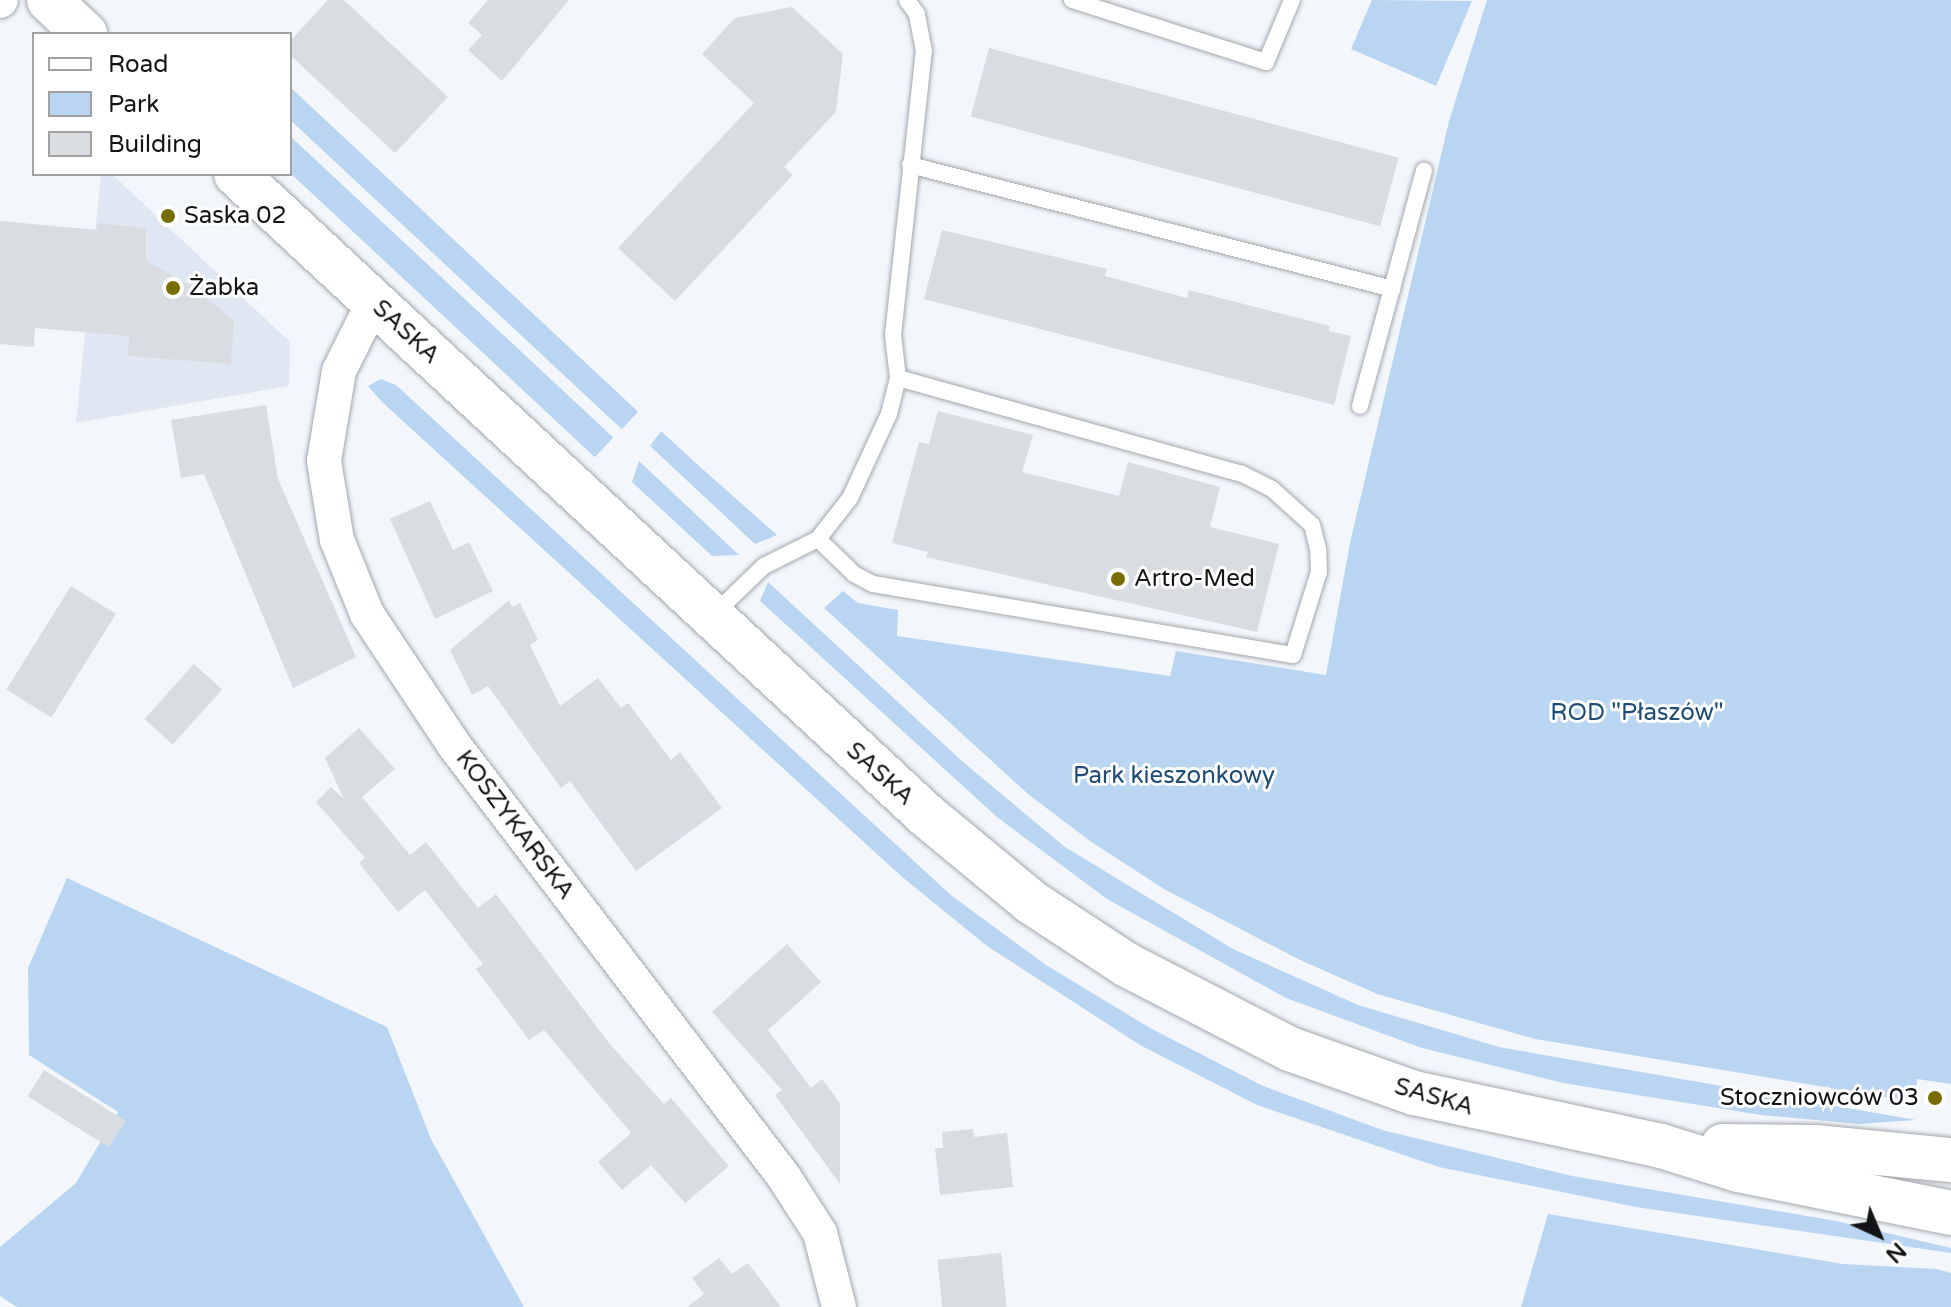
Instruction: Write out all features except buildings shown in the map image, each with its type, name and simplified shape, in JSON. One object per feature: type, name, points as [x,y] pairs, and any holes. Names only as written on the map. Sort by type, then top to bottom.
[{"type":"street","points":[[49,0],[83,32]]},
{"type":"street","name":"SASKA","points":[[238,176],[711,617],[980,861],[1074,931],[1173,991],[1290,1049],[1414,1093],[1661,1146],[1738,1170],[1951,1213]]},
{"type":"street","name":"KOSZYKARSKA","points":[[374,301],[339,371],[324,461],[337,540],[357,592],[390,652],[454,745],[784,1177],[820,1233],[839,1307]]},
{"type":"street","name":"SASKA","points":[[1661,1146],[1815,1147],[1951,1160]]},
{"type":"lane","points":[[711,617],[764,566],[818,539],[850,498],[889,414],[898,378],[893,335],[924,51],[917,14],[907,0]]},
{"type":"lane","points":[[1072,0],[1266,62],[1292,0]]},
{"type":"lane","points":[[910,165],[1392,289]]},
{"type":"lane","points":[[1360,406],[1424,171]]},
{"type":"lane","points":[[818,539],[854,574],[873,584],[1293,655],[1319,572],[1318,549],[1312,525],[1272,489],[1242,474],[898,378]]},
{"type":"shaded area","points":[[101,176],[114,176],[290,342],[289,386],[76,423]]},
{"type":"green space","points":[[1372,0],[1472,1],[1436,86],[1351,49]]},
{"type":"green space","name":"ROD \"Płaszów\"","points":[[1487,0],[1951,0],[1951,1084],[1917,1079],[1915,1102],[1535,1039],[1377,994],[1298,959],[1164,889],[1090,841],[1028,794],[824,608],[843,591],[858,603],[898,610],[897,636],[1170,676],[1176,651],[1326,675],[1350,543],[1449,121]]},
{"type":"green space","points":[[292,89],[638,412],[622,429],[292,122]]},
{"type":"green space","points":[[292,138],[613,437],[595,457],[292,175]]},
{"type":"green space","points":[[381,379],[396,385],[952,896],[1046,965],[1150,1028],[1263,1086],[1382,1130],[1572,1176],[1836,1221],[1951,1248],[1951,1253],[1636,1207],[1439,1167],[1257,1105],[1140,1045],[987,946],[901,876],[382,402],[368,386]]},
{"type":"green space","points":[[661,431],[777,535],[755,544],[650,446]]},
{"type":"green space","points":[[639,461],[740,555],[712,556],[632,482]]},
{"type":"green space","points":[[768,582],[963,762],[1065,847],[1233,949],[1358,1005],[1499,1047],[1916,1120],[1859,1124],[1761,1115],[1563,1083],[1422,1048],[1286,998],[1107,899],[997,817],[760,601]]},
{"type":"green space","points":[[67,878],[387,1027],[431,1139],[524,1307],[17,1307],[0,1296],[0,1247],[76,1183],[118,1112],[29,1055],[28,968]]},
{"type":"green space","points":[[1548,1214],[1843,1264],[1937,1269],[1951,1273],[1951,1307],[1521,1307]]},
{"type":"place","name":"Saska 02","points":[[168,216]]},
{"type":"place","name":"Żabka","points":[[173,288]]},
{"type":"place","name":"Artro-Med","points":[[1118,579]]},
{"type":"place","name":"Stoczniowców 03","points":[[1935,1098]]},
{"type":"park label","name":"Park kieszonkowy","points":[[1174,776]]}]
